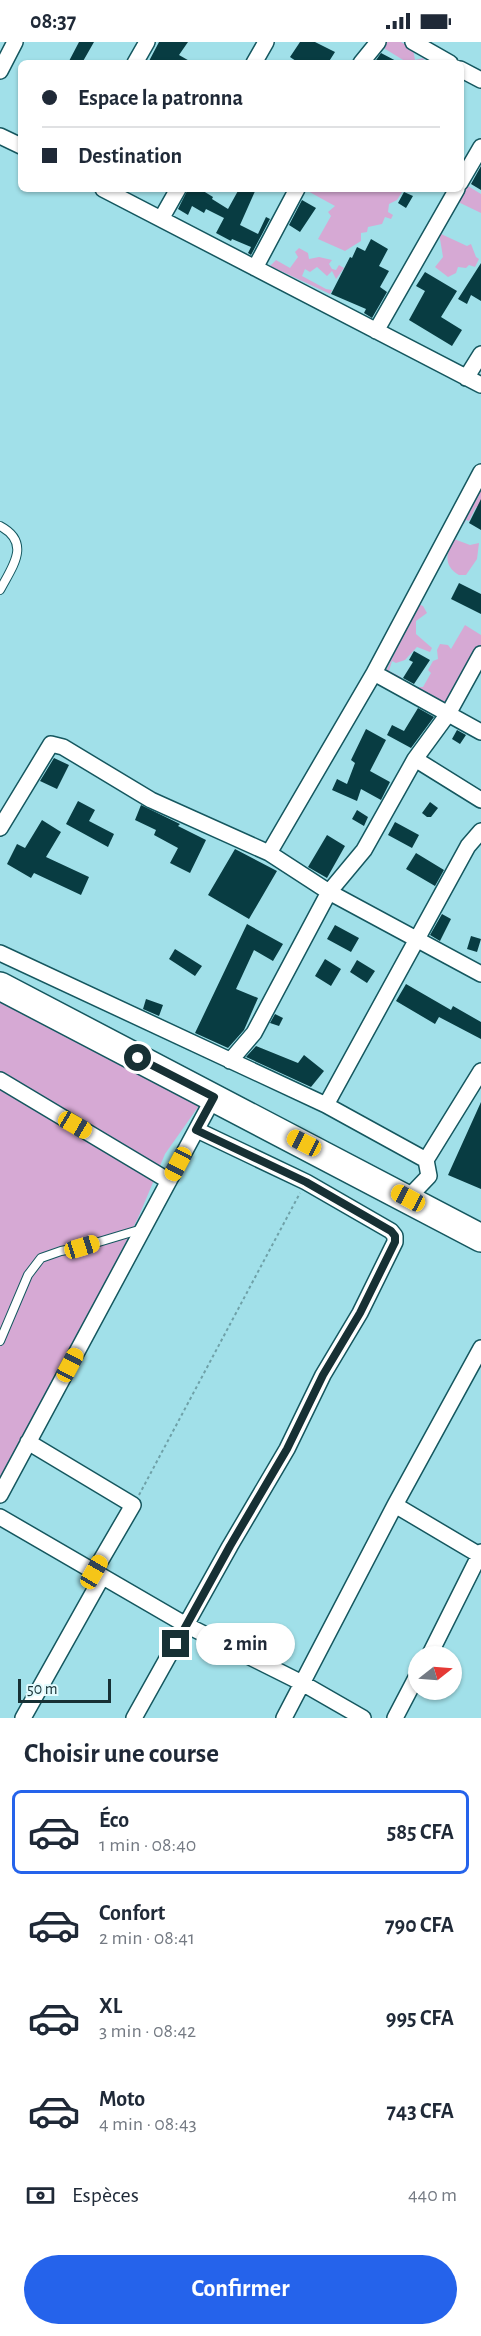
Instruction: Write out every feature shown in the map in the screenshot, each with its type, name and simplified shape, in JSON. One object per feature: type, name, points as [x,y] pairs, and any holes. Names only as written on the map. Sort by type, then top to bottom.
[{"type":"highway","points":[[0,986],[481,1238]]},
{"type":"street","points":[[0,71],[15,42]]},
{"type":"street","points":[[137,60],[147,42]]},
{"type":"street","points":[[256,60],[266,42]]},
{"type":"street","points":[[363,60],[378,42]]},
{"type":"street","points":[[413,42],[445,60]]},
{"type":"street","points":[[464,71],[481,80]]},
{"type":"street","points":[[0,136],[18,145]]},
{"type":"street","points":[[464,176],[481,147]]},
{"type":"street","points":[[109,192],[481,385]]},
{"type":"street","points":[[160,219],[176,192]]},
{"type":"street","points":[[255,268],[295,192]]},
{"type":"street","points":[[376,331],[455,192]]},
{"type":"street","points":[[466,378],[481,354]]},
{"type":"street","points":[[269,853],[374,673],[481,472]]},
{"type":"street","points":[[230,1061],[254,1033],[329,892],[364,850],[415,759],[448,714],[481,654]]},
{"type":"street","points":[[374,673],[481,732]]},
{"type":"street","points":[[0,828],[51,744],[63,747],[151,800],[269,853],[329,892],[481,974]]},
{"type":"street","points":[[415,759],[481,800]]},
{"type":"street","points":[[326,1105],[468,846],[481,831]]},
{"type":"street","points":[[0,953],[326,1105],[426,1160]]},
{"type":"street","points":[[408,1198],[429,1176],[426,1160],[481,1071]]},
{"type":"street","points":[[0,1080],[169,1181]]},
{"type":"street","points":[[0,1495],[214,1097]]},
{"type":"street","points":[[134,1718],[287,1449],[323,1375],[360,1313],[395,1242],[395,1236],[391,1231],[306,1182],[196,1130]]},
{"type":"street","points":[[284,1718],[395,1505],[481,1348]]},
{"type":"street","points":[[23,1718],[133,1505],[28,1442]]},
{"type":"street","points":[[395,1505],[480,1554],[434,1646]]},
{"type":"street","points":[[0,1517],[186,1625],[302,1683],[363,1718]]},
{"type":"street","points":[[394,1718],[408,1692]]},
{"type":"lane","points":[[0,526],[10,532],[17,542],[17,557],[4,573],[0,590]]},
{"type":"lane","points":[[0,1341],[28,1275],[41,1258],[144,1228]]},
{"type":"path","points":[[133,1505],[202,1380],[306,1182]]},
{"type":"shaded area","points":[[386,42],[401,42],[413,49],[415,60],[403,60],[382,47]]},
{"type":"shaded area","points":[[464,184],[481,194],[481,213],[454,200],[458,192],[464,192]]},
{"type":"shaded area","points":[[309,192],[402,192],[397,200],[389,204],[388,212],[393,215],[391,219],[385,217],[382,224],[368,227],[367,232],[361,233],[361,241],[345,251],[318,239],[331,216],[328,212],[335,206]]},
{"type":"shaded area","points":[[439,233],[467,246],[471,244],[479,259],[475,267],[469,265],[466,268],[458,267],[456,273],[448,277],[435,267],[443,257]]},
{"type":"shaded area","points":[[299,248],[308,253],[309,259],[319,257],[332,260],[329,264],[332,269],[336,270],[339,265],[344,268],[336,279],[332,271],[327,276],[317,267],[310,272],[305,269],[302,276],[332,290],[330,294],[270,266],[276,260],[290,268],[298,257],[295,252]]},
{"type":"shaded area","points":[[481,483],[481,509],[476,507],[469,521],[466,520],[464,524],[462,523]]},
{"type":"shaded area","points":[[454,539],[470,545],[479,543],[477,559],[466,575],[459,575],[448,563],[449,550]]},
{"type":"shaded area","points":[[418,604],[423,606],[427,613],[416,621],[416,634],[432,648],[430,652],[417,647],[405,660],[396,663],[392,661],[389,671],[401,677],[400,680],[385,673]]},
{"type":"shaded area","points":[[465,625],[481,635],[481,652],[446,710],[418,694],[418,687],[423,687],[431,673],[428,670],[433,661],[438,659],[437,650],[440,644],[448,645],[451,649]]},
{"type":"shaded area","points":[[0,1000],[203,1100],[165,1154],[138,1218],[0,1490]]},
{"type":"building","points":[[79,42],[94,42],[84,60],[70,60]]},
{"type":"building","points":[[159,42],[188,42],[179,55],[188,60],[150,60]]},
{"type":"building","points":[[300,42],[315,42],[335,52],[330,60],[294,60],[290,57]]},
{"type":"building","points":[[381,53],[394,60],[376,60]]},
{"type":"building","points":[[481,166],[481,190],[471,184]]},
{"type":"building","points":[[186,192],[205,192],[228,209],[237,192],[255,192],[240,225],[258,234],[266,217],[270,219],[251,255],[248,253],[251,247],[232,239],[231,241],[216,233],[224,218],[206,209],[204,213],[192,206],[188,215],[178,209]]},
{"type":"building","points":[[404,192],[413,196],[406,208],[398,203]]},
{"type":"building","points":[[302,200],[316,208],[300,232],[289,225]]},
{"type":"building","points":[[371,239],[388,249],[379,266],[389,271],[380,287],[387,292],[372,318],[364,313],[366,309],[331,294],[357,247],[365,251]]},
{"type":"building","points":[[481,263],[481,301],[471,295],[467,304],[458,299]]},
{"type":"building","points":[[425,272],[457,291],[441,317],[462,330],[452,346],[409,320],[425,291],[416,286]]},
{"type":"building","points":[[481,499],[481,530],[469,523]]},
{"type":"building","points":[[459,583],[481,594],[481,614],[451,599]]},
{"type":"building","points":[[414,651],[430,660],[414,684],[403,678],[413,662],[409,660]]},
{"type":"building","points":[[418,708],[434,717],[411,748],[387,735],[392,725],[404,731]]},
{"type":"building","points":[[366,729],[386,740],[370,771],[390,782],[381,800],[361,789],[357,801],[332,790],[337,779],[347,784],[355,763],[351,760]]},
{"type":"building","points":[[457,730],[466,735],[460,744],[452,739]]},
{"type":"building","points":[[54,758],[69,765],[57,789],[40,781]]},
{"type":"building","points":[[78,801],[95,810],[89,821],[114,834],[108,847],[66,824]]},
{"type":"building","points":[[430,802],[438,808],[431,817],[427,817],[422,813]]},
{"type":"building","points":[[141,805],[206,840],[190,873],[170,863],[178,848],[154,835],[156,830],[135,820]]},
{"type":"building","points":[[357,810],[368,817],[364,826],[352,819]]},
{"type":"building","points":[[42,820],[61,832],[46,857],[89,877],[81,895],[34,873],[31,878],[7,864],[17,844],[25,848]]},
{"type":"building","points":[[395,822],[419,835],[412,848],[388,835]]},
{"type":"building","points":[[327,835],[345,846],[327,878],[308,867]]},
{"type":"building","points":[[235,849],[277,871],[249,919],[208,895]]},
{"type":"building","points":[[416,853],[444,870],[435,886],[406,869]]},
{"type":"building","points":[[442,914],[451,919],[440,941],[430,935]]},
{"type":"building","points":[[247,924],[283,944],[273,961],[254,950],[236,989],[258,998],[244,1030],[228,1048],[195,1033]]},
{"type":"building","points":[[335,925],[359,938],[351,952],[327,939]]},
{"type":"building","points":[[471,936],[481,939],[477,952],[467,949]]},
{"type":"building","points":[[175,949],[202,966],[195,976],[169,959]]},
{"type":"building","points":[[325,959],[341,969],[331,986],[315,976]]},
{"type":"building","points":[[357,960],[375,971],[367,983],[350,972]]},
{"type":"building","points":[[406,984],[451,1010],[453,1006],[481,1022],[481,1039],[439,1017],[435,1024],[396,1001]]},
{"type":"building","points":[[146,999],[163,1005],[159,1016],[143,1009]]},
{"type":"building","points":[[275,1014],[283,1018],[279,1026],[270,1023]]},
{"type":"building","points":[[256,1046],[298,1063],[304,1055],[324,1071],[311,1087],[246,1057]]},
{"type":"building","points":[[481,1102],[481,1189],[448,1175]]},
{"type":"route","points":[[138,1058],[214,1097],[196,1130],[306,1182],[391,1231],[395,1236],[395,1242],[360,1313],[323,1375],[287,1449],[176,1644]]}]
